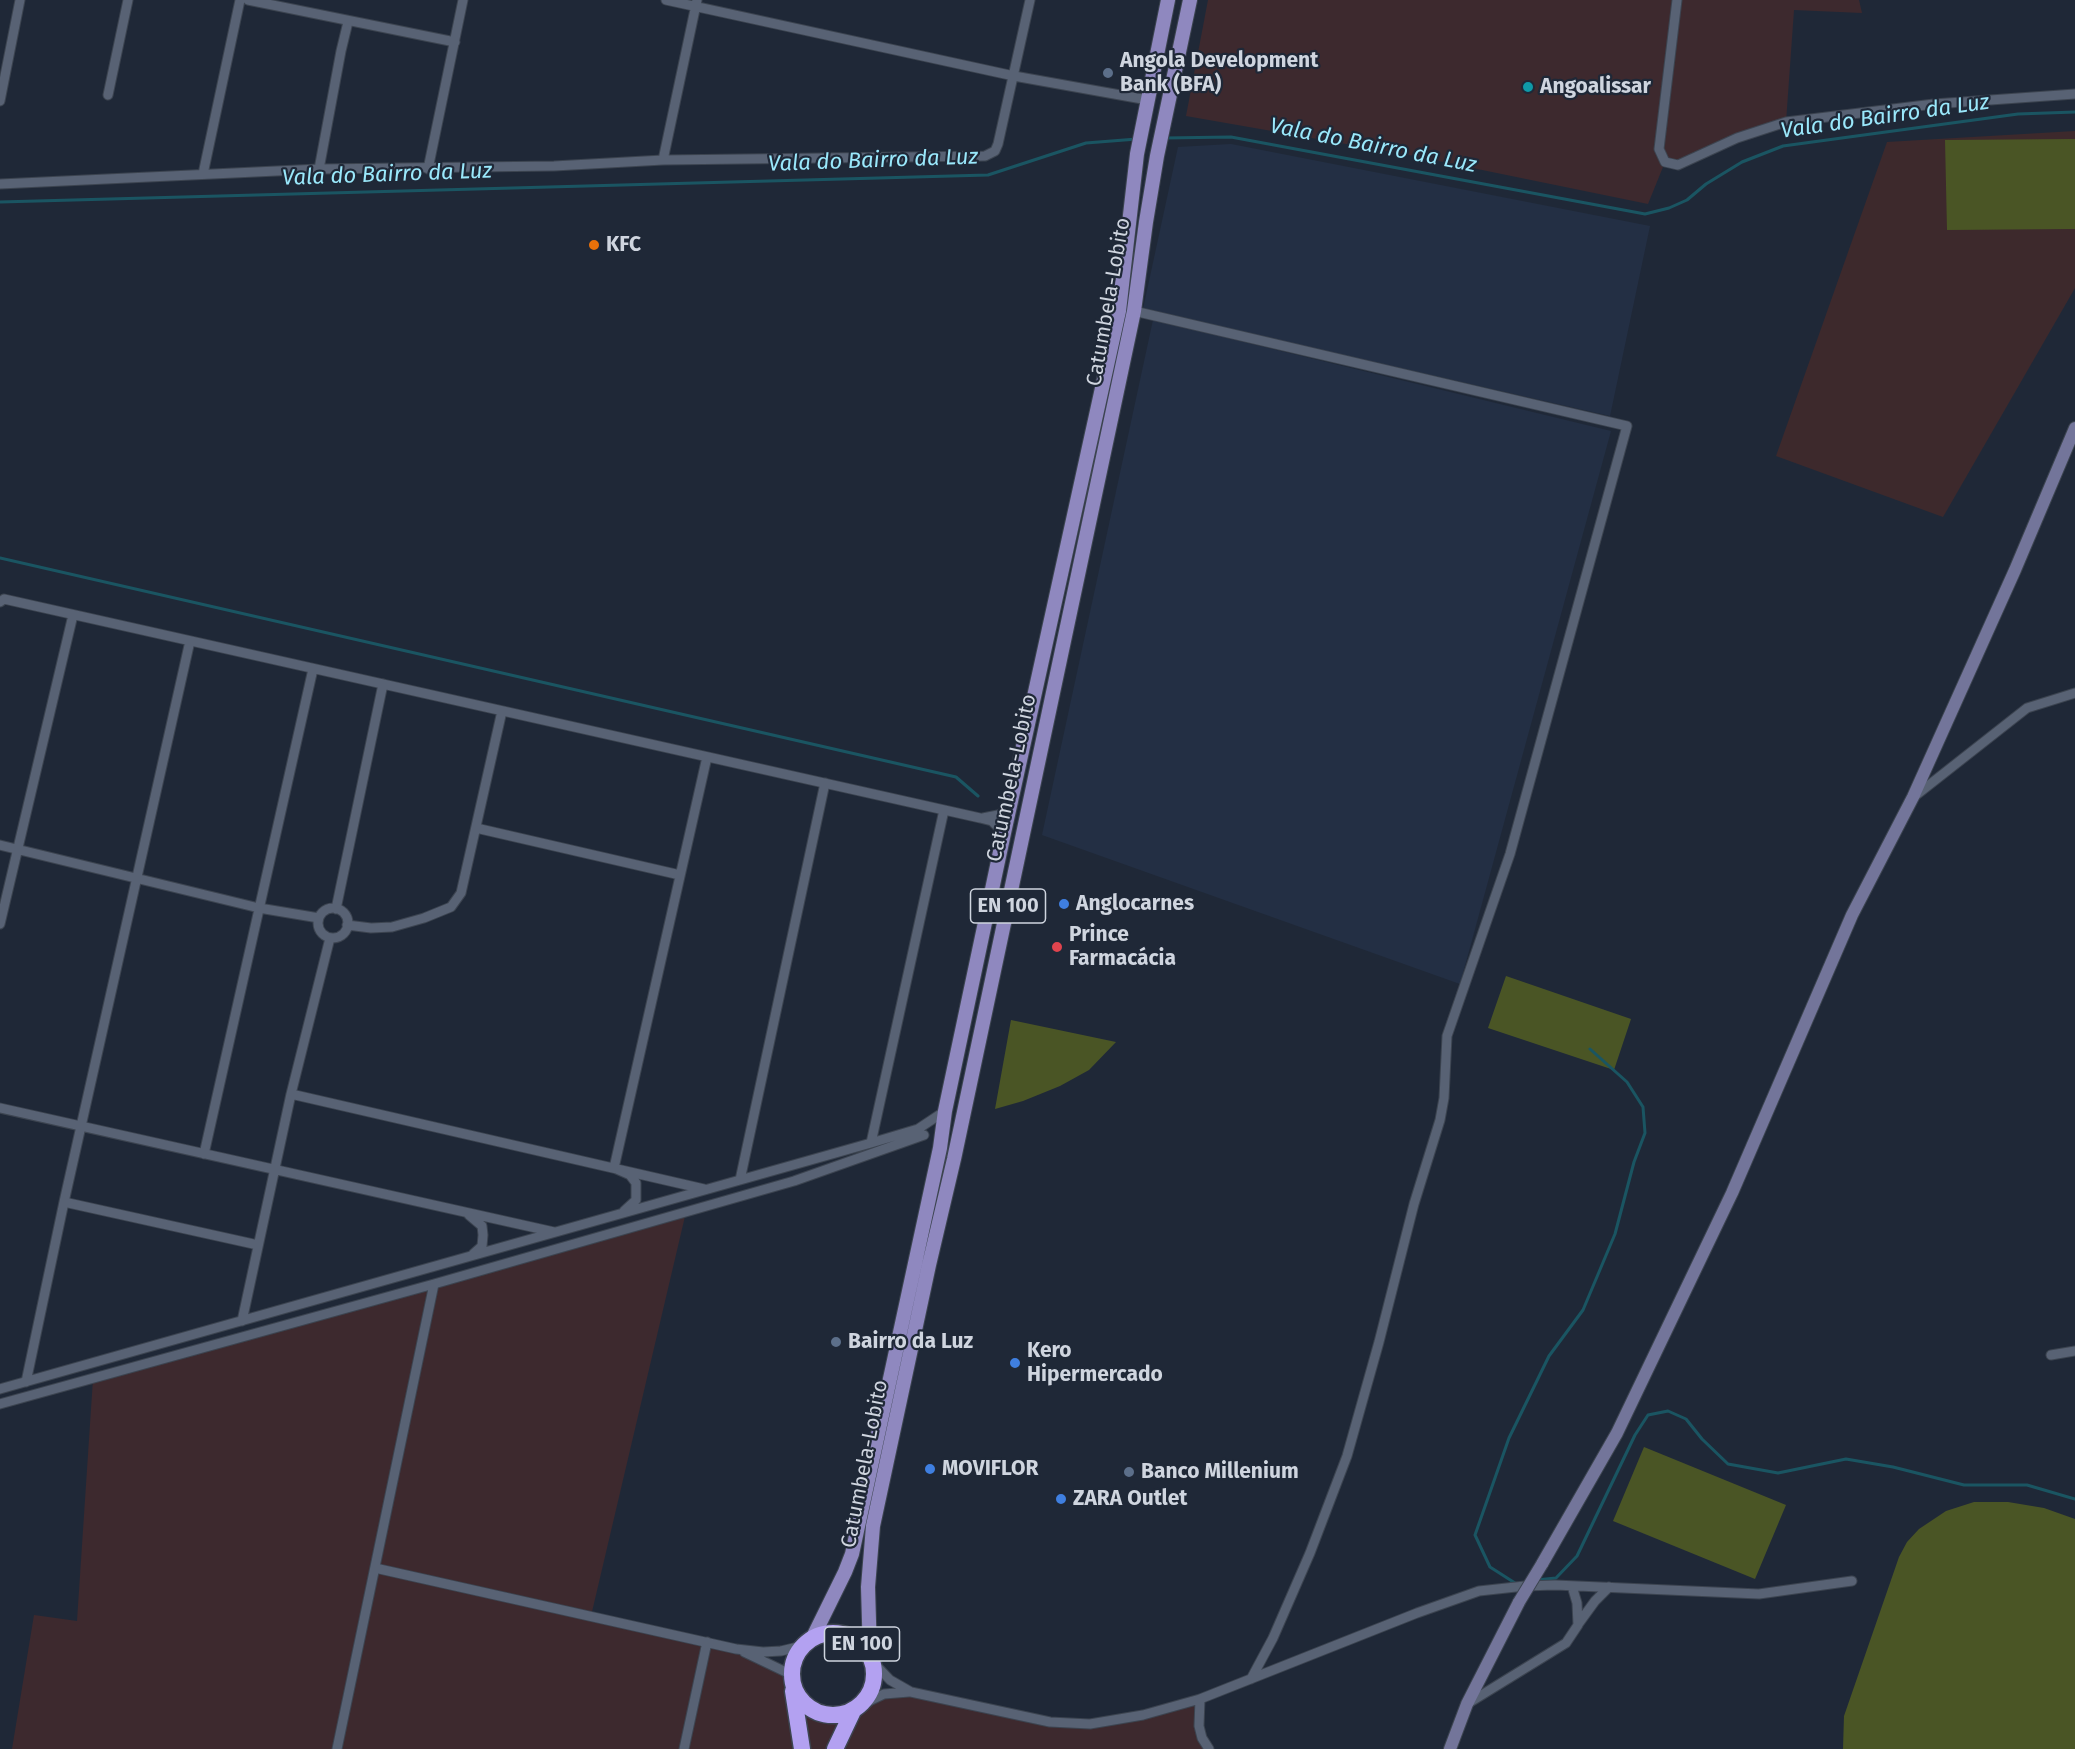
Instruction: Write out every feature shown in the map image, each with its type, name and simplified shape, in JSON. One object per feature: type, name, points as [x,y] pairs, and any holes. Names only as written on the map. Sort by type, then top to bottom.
[{"type":"highway","name":"EN 100","points":[[791,1678],[795,1657],[807,1642],[824,1634],[844,1635],[862,1644],[871,1658],[874,1681],[870,1693],[858,1707]]},
{"type":"highway","points":[[791,1678],[796,1694],[815,1712],[827,1716],[840,1715],[858,1707]]},
{"type":"highway","points":[[791,1678],[802,1749]]},
{"type":"highway","points":[[835,1749],[858,1707]]},
{"type":"main road","name":"Catumbela-Lobito","points":[[807,1642],[845,1572],[852,1554],[941,1144],[945,1111],[1004,833],[1119,311],[1142,122],[1168,0]]},
{"type":"main road","name":"Catumbela-Lobito","points":[[871,1658],[868,1587],[873,1526],[954,1159],[1134,311],[1157,156],[1190,0]]},
{"type":"street","points":[[0,101],[20,0]]},
{"type":"street","points":[[108,95],[128,0]]},
{"type":"street","points":[[203,174],[240,0]]},
{"type":"street","points":[[254,0],[348,22],[454,42]]},
{"type":"street","points":[[428,169],[463,0]]},
{"type":"street","points":[[666,0],[696,3],[1014,75],[1148,100]]},
{"type":"street","points":[[0,184],[319,169],[554,166],[663,160],[985,156],[995,151],[998,144],[1030,0]]},
{"type":"street","points":[[1677,0],[1659,148],[1665,162],[1678,165],[1737,138],[1786,122],[1934,104],[2075,94]]},
{"type":"street","points":[[663,160],[696,3]]},
{"type":"street","points":[[319,169],[348,22]]},
{"type":"street","points":[[1134,311],[1626,426],[1510,854],[1447,1036],[1440,1120],[1414,1204],[1347,1456],[1310,1552],[1273,1638],[1251,1679]]},
{"type":"street","points":[[1450,1749],[1467,1704],[1519,1602],[1622,1423],[1732,1193],[1852,915],[1913,797],[2015,570],[2075,428]]},
{"type":"street","points":[[0,602],[4,599],[980,818],[992,821],[1004,833]]},
{"type":"street","points":[[0,924],[72,615]]},
{"type":"street","points":[[26,1382],[190,641]]},
{"type":"street","points":[[204,1154],[313,669]]},
{"type":"street","points":[[336,909],[383,684]]},
{"type":"street","points":[[1913,797],[2028,708],[2075,693]]},
{"type":"street","points":[[348,925],[371,928],[392,927],[451,907],[461,893],[502,711]]},
{"type":"street","points":[[614,1168],[707,757]]},
{"type":"street","points":[[740,1180],[825,783]]},
{"type":"street","points":[[871,1143],[944,810]]},
{"type":"street","points":[[980,818],[998,815],[1009,810]]},
{"type":"street","points":[[476,828],[680,875]]},
{"type":"street","points":[[0,846],[259,908],[319,918]]},
{"type":"street","points":[[327,909],[336,909],[344,913],[348,925],[344,933],[330,938],[318,928],[319,918],[327,909]]},
{"type":"street","points":[[242,1321],[291,1094],[330,938]]},
{"type":"street","points":[[291,1094],[708,1190]]},
{"type":"street","points":[[0,1108],[556,1232]]},
{"type":"street","points":[[0,1389],[909,1132],[924,1126],[945,1111]]},
{"type":"street","points":[[909,1132],[924,1135],[941,1144]]},
{"type":"street","points":[[0,1404],[434,1284],[794,1181],[924,1135]]},
{"type":"street","points":[[614,1168],[630,1175],[636,1183],[638,1193],[631,1206],[618,1215]]},
{"type":"street","points":[[64,1202],[258,1245]]},
{"type":"street","points":[[465,1212],[482,1226],[482,1246],[470,1257]]},
{"type":"street","points":[[337,1749],[434,1284]]},
{"type":"street","points":[[2051,1355],[2075,1351]]},
{"type":"street","points":[[375,1568],[736,1648],[763,1652],[781,1651],[807,1642]]},
{"type":"street","points":[[858,1707],[884,1694],[911,1692],[1070,1725],[1090,1725],[1143,1715],[1200,1699],[1417,1613],[1479,1591],[1525,1586],[1572,1586],[1759,1594],[1852,1581]]},
{"type":"street","points":[[1572,1586],[1577,1603],[1578,1625]]},
{"type":"street","points":[[1467,1704],[1566,1644],[1595,1601],[1609,1587]]},
{"type":"street","points":[[684,1749],[707,1642]]},
{"type":"street","points":[[736,1648],[791,1678]]},
{"type":"street","points":[[871,1658],[890,1680],[911,1692]]},
{"type":"street","points":[[1200,1699],[1198,1726],[1209,1749]]},
{"type":"shaded area","points":[[1208,0],[1859,0],[1862,13],[1794,10],[1786,122],[1678,165],[1665,162],[1648,204],[1409,155],[1186,116]]},
{"type":"shaded area","points":[[2075,131],[2075,288],[1943,517],[1776,456],[1887,142]]},
{"type":"shaded area","points":[[1231,144],[1650,226],[1610,416],[1143,309],[1178,147]]},
{"type":"shaded area","points":[[1153,320],[1611,431],[1460,984],[1042,835]]},
{"type":"shaded area","points":[[686,1212],[591,1616],[736,1649],[790,1674],[796,1694],[804,1704],[815,1712],[827,1715],[840,1715],[853,1711],[863,1704],[893,1692],[1090,1724],[1200,1699],[1198,1715],[1209,1749],[12,1749],[34,1615],[77,1621],[93,1379]]},
{"type":"green space","points":[[2075,139],[2075,229],[1947,230],[1945,140]]},
{"type":"green space","points":[[1506,976],[1631,1019],[1614,1070],[1488,1028]]},
{"type":"green space","points":[[1011,1020],[1116,1042],[1089,1070],[1060,1086],[995,1109]]},
{"type":"green space","points":[[1644,1447],[1786,1505],[1755,1579],[1613,1521]]},
{"type":"green space","points":[[1974,1502],[2008,1502],[2044,1508],[2075,1519],[2075,1749],[1843,1749],[1844,1716],[1899,1557],[1907,1542],[1919,1529],[1946,1511]]},
{"type":"waterway","name":"Vala do Bairro da Luz","points":[[1165,138],[1231,137],[1645,214],[1669,208],[1687,200],[1706,184],[1742,162],[1783,146],[2018,114],[2075,112]]},
{"type":"waterway","name":"Vala do Bairro da Luz","points":[[0,202],[988,175],[1086,143],[1137,139]]},
{"type":"waterway","points":[[0,558],[956,777],[978,796]]},
{"type":"waterway","points":[[1515,1583],[1490,1567],[1475,1535],[1509,1438],[1549,1356],[1583,1310],[1615,1234],[1634,1162],[1645,1133],[1643,1107],[1627,1082],[1590,1049]]},
{"type":"waterway","points":[[1536,1580],[1556,1578],[1577,1556],[1635,1435],[1648,1415],[1668,1411],[1686,1419],[1702,1439],[1728,1464],[1778,1473],[1846,1459],[1893,1467],[1964,1485],[2027,1485],[2075,1499]]},
{"type":"place","name":"Angola Development Bank (BFA)","points":[[1108,73]]},
{"type":"place","name":"Angoalissar","points":[[1528,87]]},
{"type":"place","name":"KFC","points":[[594,245]]},
{"type":"place","name":"Anglocarnes","points":[[1064,904]]},
{"type":"place","name":"Prince Farmacácia","points":[[1057,947]]},
{"type":"place","name":"Bairro da Luz","points":[[836,1342]]},
{"type":"place","name":"Kero Hipermercado","points":[[1015,1363]]},
{"type":"place","name":"MOVIFLOR","points":[[930,1469]]},
{"type":"place","name":"Banco Millenium","points":[[1129,1472]]},
{"type":"place","name":"ZARA Outlet","points":[[1061,1499]]}]
